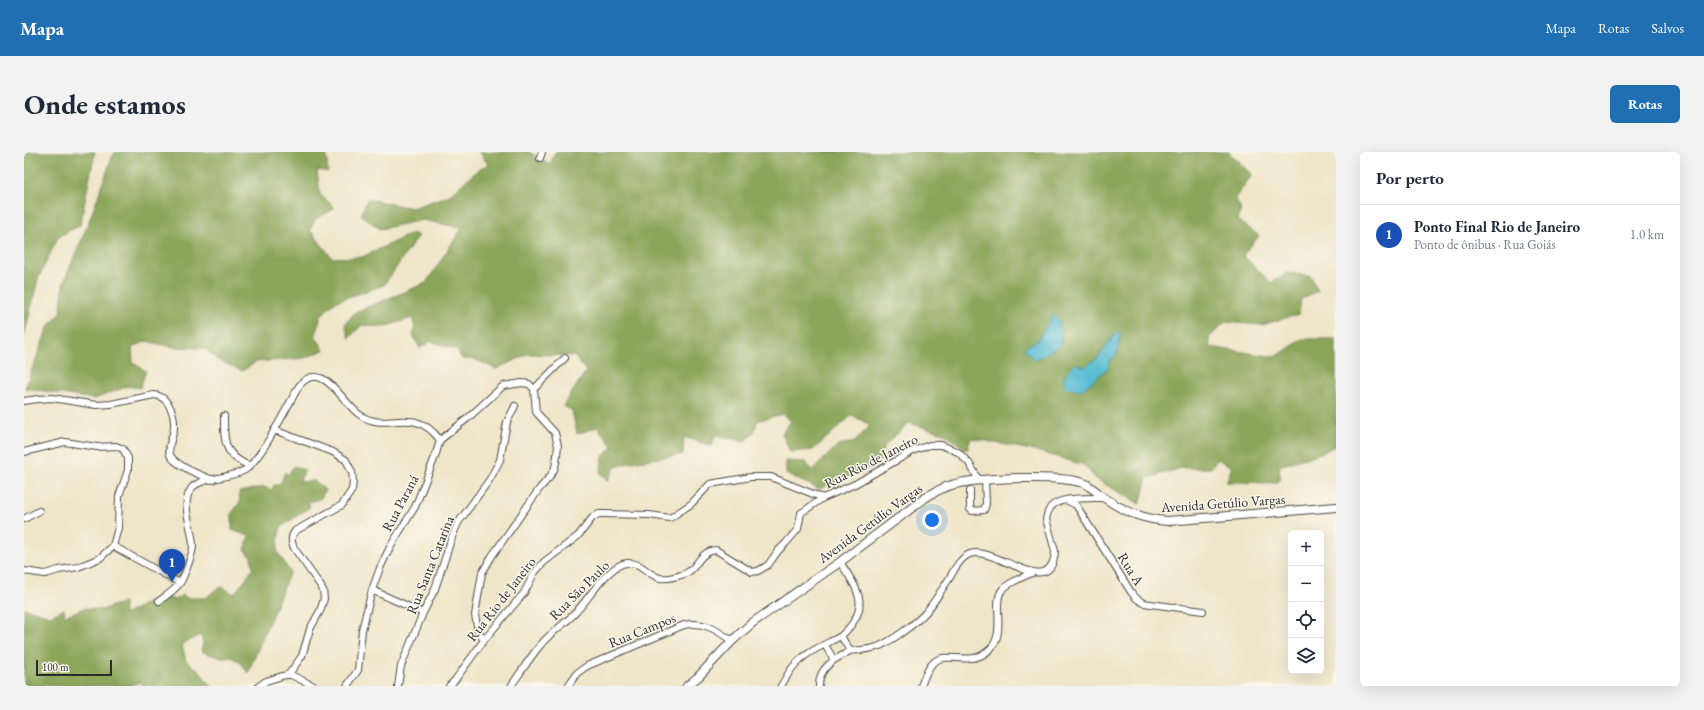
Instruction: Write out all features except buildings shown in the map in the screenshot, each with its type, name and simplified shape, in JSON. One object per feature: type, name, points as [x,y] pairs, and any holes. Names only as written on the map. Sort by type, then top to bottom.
[{"type":"street","points":[[534,389],[565,358]]},
{"type":"street","points":[[159,601],[180,583],[193,551],[187,511],[188,498],[193,487],[240,472],[250,466],[274,430],[299,386],[307,378],[316,377],[328,382],[358,414],[369,420],[417,421],[425,425],[440,440],[468,418],[503,386],[522,383],[528,384],[534,389],[536,412],[555,433],[557,440],[556,463],[549,478],[540,488],[492,556],[482,573],[475,620],[478,631],[484,640]]},
{"type":"street","points":[[24,401],[38,398],[52,398],[96,405],[111,404],[148,395],[161,396],[170,406],[174,420],[174,428],[169,448],[170,455],[177,462],[194,472],[213,480]]},
{"type":"street","name":"Rua Santa Catarina","points":[[398,686],[402,666],[423,613],[435,589],[443,560],[458,523],[490,479],[500,460],[507,422],[515,406]]},
{"type":"street","points":[[224,416],[224,438],[228,450],[232,456],[240,462],[250,466]]},
{"type":"street","points":[[259,686],[266,681],[289,674],[302,656],[310,629],[320,612],[324,599],[323,590],[294,548],[292,535],[295,531],[342,505],[350,495],[354,481],[351,467],[342,457],[306,441],[274,430]]},
{"type":"street","name":"Rua Paraná","points":[[347,686],[358,670],[362,630],[372,590],[385,556],[417,501],[435,458],[440,440]]},
{"type":"street","points":[[24,452],[65,442],[97,447],[116,446],[123,449],[128,458],[128,470],[119,496],[118,528],[113,546],[100,558],[78,567],[45,574],[24,571]]},
{"type":"street","name":"Rua Rio de Janeiro","points":[[449,686],[484,640],[524,593],[535,572],[544,562],[578,536],[588,522],[599,514],[649,515],[670,518],[691,504],[710,484],[751,478],[771,477],[823,498],[856,484],[915,450],[930,445],[941,445],[958,452],[982,480]]},
{"type":"street","name":"Avenida Getúlio Vargas","points":[[687,686],[752,623],[840,562],[925,498],[937,491],[955,484],[982,480],[1066,479],[1085,484],[1104,498],[1135,515],[1148,519],[1168,521],[1336,507]]},
{"type":"street","points":[[970,490],[970,509],[972,511],[984,510],[986,504],[982,480]]},
{"type":"street","name":"Rua São Paulo","points":[[511,686],[543,642],[573,616],[605,578],[620,565],[627,563],[635,564],[642,566],[655,576],[661,578],[674,577],[683,575],[691,570],[704,553],[716,550],[752,572],[758,571],[768,565],[778,551],[786,544],[798,529],[801,513],[823,498]]},
{"type":"street","points":[[921,686],[930,668],[936,661],[947,658],[975,659],[982,656],[993,647],[998,634],[1000,593],[1007,586],[1032,573],[1047,570],[1052,564],[1055,551],[1046,519],[1052,506],[1064,500],[1104,498]]},
{"type":"street","name":"Rua A","points":[[1064,500],[1076,506],[1130,592],[1139,601],[1151,605],[1203,611]]},
{"type":"street","points":[[24,520],[39,511]]},
{"type":"street","points":[[113,546],[180,583]]},
{"type":"street","points":[[819,686],[821,674],[834,660],[850,651],[865,650],[877,647],[894,637],[925,613],[957,567],[969,555],[980,552],[988,554],[1032,573]]},
{"type":"street","points":[[781,686],[792,667],[798,661],[841,636],[853,625],[860,605],[858,590],[840,562]]},
{"type":"street","points":[[372,590],[423,613]]},
{"type":"street","name":"Rua Campos","points":[[568,686],[576,673],[587,666],[684,625],[696,624],[711,627],[732,641]]},
{"type":"street","points":[[841,636],[850,651]]},
{"type":"street","points":[[826,645],[834,660]]},
{"type":"street","points":[[289,674],[314,686]]},
{"type":"green space","points":[[24,152],[95,152],[80,225],[58,237],[38,279],[24,337],[24,175],[27,173],[24,166]]},
{"type":"green space","points":[[114,152],[326,152],[328,172],[317,170],[320,195],[330,203],[334,209],[315,219],[310,230],[332,258],[362,257],[413,233],[418,236],[384,285],[334,302],[321,316],[315,335],[324,350],[305,358],[256,362],[242,371],[218,360],[204,348],[173,347],[146,341],[132,348],[133,363],[146,371],[140,388],[128,386],[94,399],[25,388],[49,325],[61,313],[63,284],[87,227]]},
{"type":"green space","points":[[479,152],[529,152],[550,165],[555,152],[1229,152],[1252,175],[1235,198],[1241,209],[1238,220],[1259,236],[1243,255],[1271,283],[1287,273],[1311,276],[1318,291],[1301,299],[1299,314],[1262,325],[1225,322],[1209,338],[1210,347],[1276,357],[1302,339],[1336,339],[1336,445],[1324,452],[1279,466],[1280,478],[1276,483],[1226,482],[1232,467],[1217,459],[1211,468],[1182,468],[1147,478],[1140,504],[1096,479],[1084,465],[1036,451],[971,438],[967,450],[943,433],[909,423],[884,446],[879,463],[819,489],[786,474],[786,461],[806,462],[812,471],[838,445],[855,442],[870,425],[852,415],[813,450],[790,452],[782,433],[791,421],[782,414],[757,421],[754,432],[746,441],[714,436],[712,446],[684,437],[683,454],[632,462],[615,467],[608,481],[600,473],[603,456],[613,447],[597,427],[577,434],[572,410],[563,406],[586,371],[574,356],[528,354],[496,369],[474,359],[462,359],[457,350],[431,341],[420,348],[413,336],[415,327],[412,318],[383,327],[362,325],[349,338],[345,324],[355,312],[426,283],[462,228],[423,220],[380,229],[361,215],[367,199],[412,208],[450,195],[472,175],[488,164]]},
{"type":"green space","points":[[294,466],[305,470],[299,482],[315,481],[325,490],[321,498],[308,503],[310,507],[280,528],[277,551],[290,572],[248,673],[241,663],[232,657],[220,657],[201,651],[203,644],[201,635],[182,644],[186,661],[197,669],[212,686],[143,686],[141,682],[128,686],[24,686],[24,608],[50,616],[64,609],[65,616],[85,608],[102,610],[124,602],[124,615],[158,597],[166,596],[174,600],[183,595],[187,598],[206,598],[215,590],[222,587],[234,594],[253,569],[251,556],[245,551],[249,536],[232,530],[232,513],[240,502],[239,492],[264,487],[272,490],[274,485],[280,485],[285,472],[288,475]]},
{"type":"water","points":[[1054,314],[1060,325],[1060,346],[1034,360],[1024,348],[1038,340]]},
{"type":"water","points":[[1121,332],[1117,354],[1111,360],[1107,369],[1082,390],[1064,387],[1064,376],[1075,363],[1084,367],[1097,359],[1115,334]]},
{"type":"place","name":"Ponto Final Rio de Janeiro","points":[[172,582]]}]
